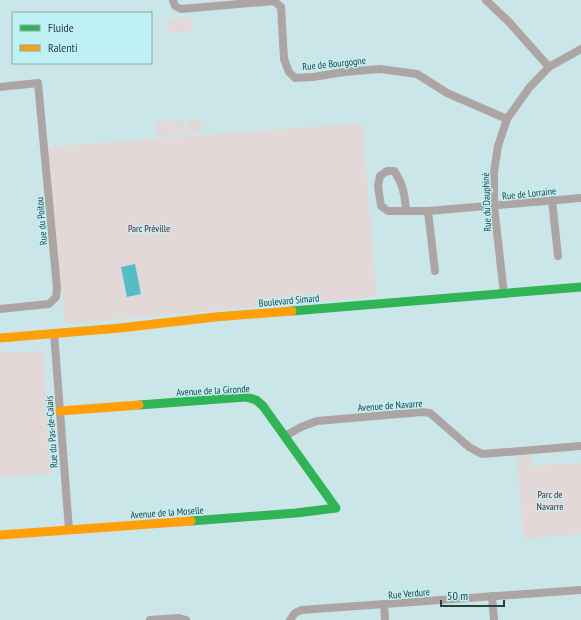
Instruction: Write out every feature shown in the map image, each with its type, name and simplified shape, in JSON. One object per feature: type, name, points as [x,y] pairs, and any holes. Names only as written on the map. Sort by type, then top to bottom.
[{"type":"street","name":"Rue de Bourgogne","points":[[173,0],[175,6],[181,9],[274,1],[281,6],[284,59],[289,72],[295,78],[380,69],[417,74],[447,93],[507,119]]},
{"type":"street","points":[[486,0],[549,67]]},
{"type":"street","name":"Rue du Dauphiné","points":[[504,294],[494,206],[494,172],[498,146],[507,119],[529,88],[549,67],[581,49]]},
{"type":"street","name":"Rue du Poitou","points":[[0,87],[38,83],[57,293],[53,302],[49,304],[0,309]]},
{"type":"street","name":"Rue de Lorraine","points":[[406,211],[405,195],[401,180],[394,171],[387,171],[380,176],[378,186],[381,206],[388,211],[406,211],[428,211],[581,198]]},
{"type":"street","points":[[552,200],[558,256]]},
{"type":"street","points":[[428,211],[435,271]]},
{"type":"street","name":"Boulevard Simard","points":[[0,338],[120,328],[215,316],[581,287]]},
{"type":"street","name":"Rue du Pas-de-Calais","points":[[54,333],[69,530]]},
{"type":"street","name":"Avenue de la Gironde","points":[[60,411],[246,397],[258,400],[336,508]]},
{"type":"street","name":"Avenue de Navarre","points":[[285,436],[301,427],[317,421],[422,412],[430,413],[469,447],[482,454],[581,446]]},
{"type":"street","name":"Avenue de la Moselle","points":[[0,535],[296,513],[336,508]]},
{"type":"street","name":"Rue Verdure","points":[[290,620],[295,613],[301,610],[581,590]]},
{"type":"street","points":[[492,596],[494,620]]},
{"type":"street","points":[[384,604],[385,620]]},
{"type":"street","points":[[150,620],[179,618],[186,620]]},
{"type":"green space","points":[[189,17],[193,24],[189,31],[169,33],[168,19]]},
{"type":"green space","points":[[184,120],[185,134],[158,137],[156,122]]},
{"type":"green space","points":[[201,120],[202,128],[196,134],[187,134],[187,121]]},
{"type":"green space","name":"Parc Préville","points":[[362,123],[377,296],[65,324],[47,147]]},
{"type":"green space","points":[[43,351],[53,473],[0,478],[0,352]]},
{"type":"green space","name":"Parc de Navarre","points":[[531,455],[532,466],[581,463],[581,534],[523,539],[517,456]]},
{"type":"water","points":[[135,264],[141,294],[127,297],[121,267]]},
{"type":"traffic: fast","points":[[292,311],[581,287]]},
{"type":"traffic: fast","points":[[139,405],[246,397],[256,400],[263,406],[336,508],[296,513],[191,521]]},
{"type":"traffic: slow","points":[[0,338],[292,311]]},
{"type":"traffic: slow","points":[[60,411],[139,405]]},
{"type":"traffic: slow","points":[[0,535],[191,521]]}]
